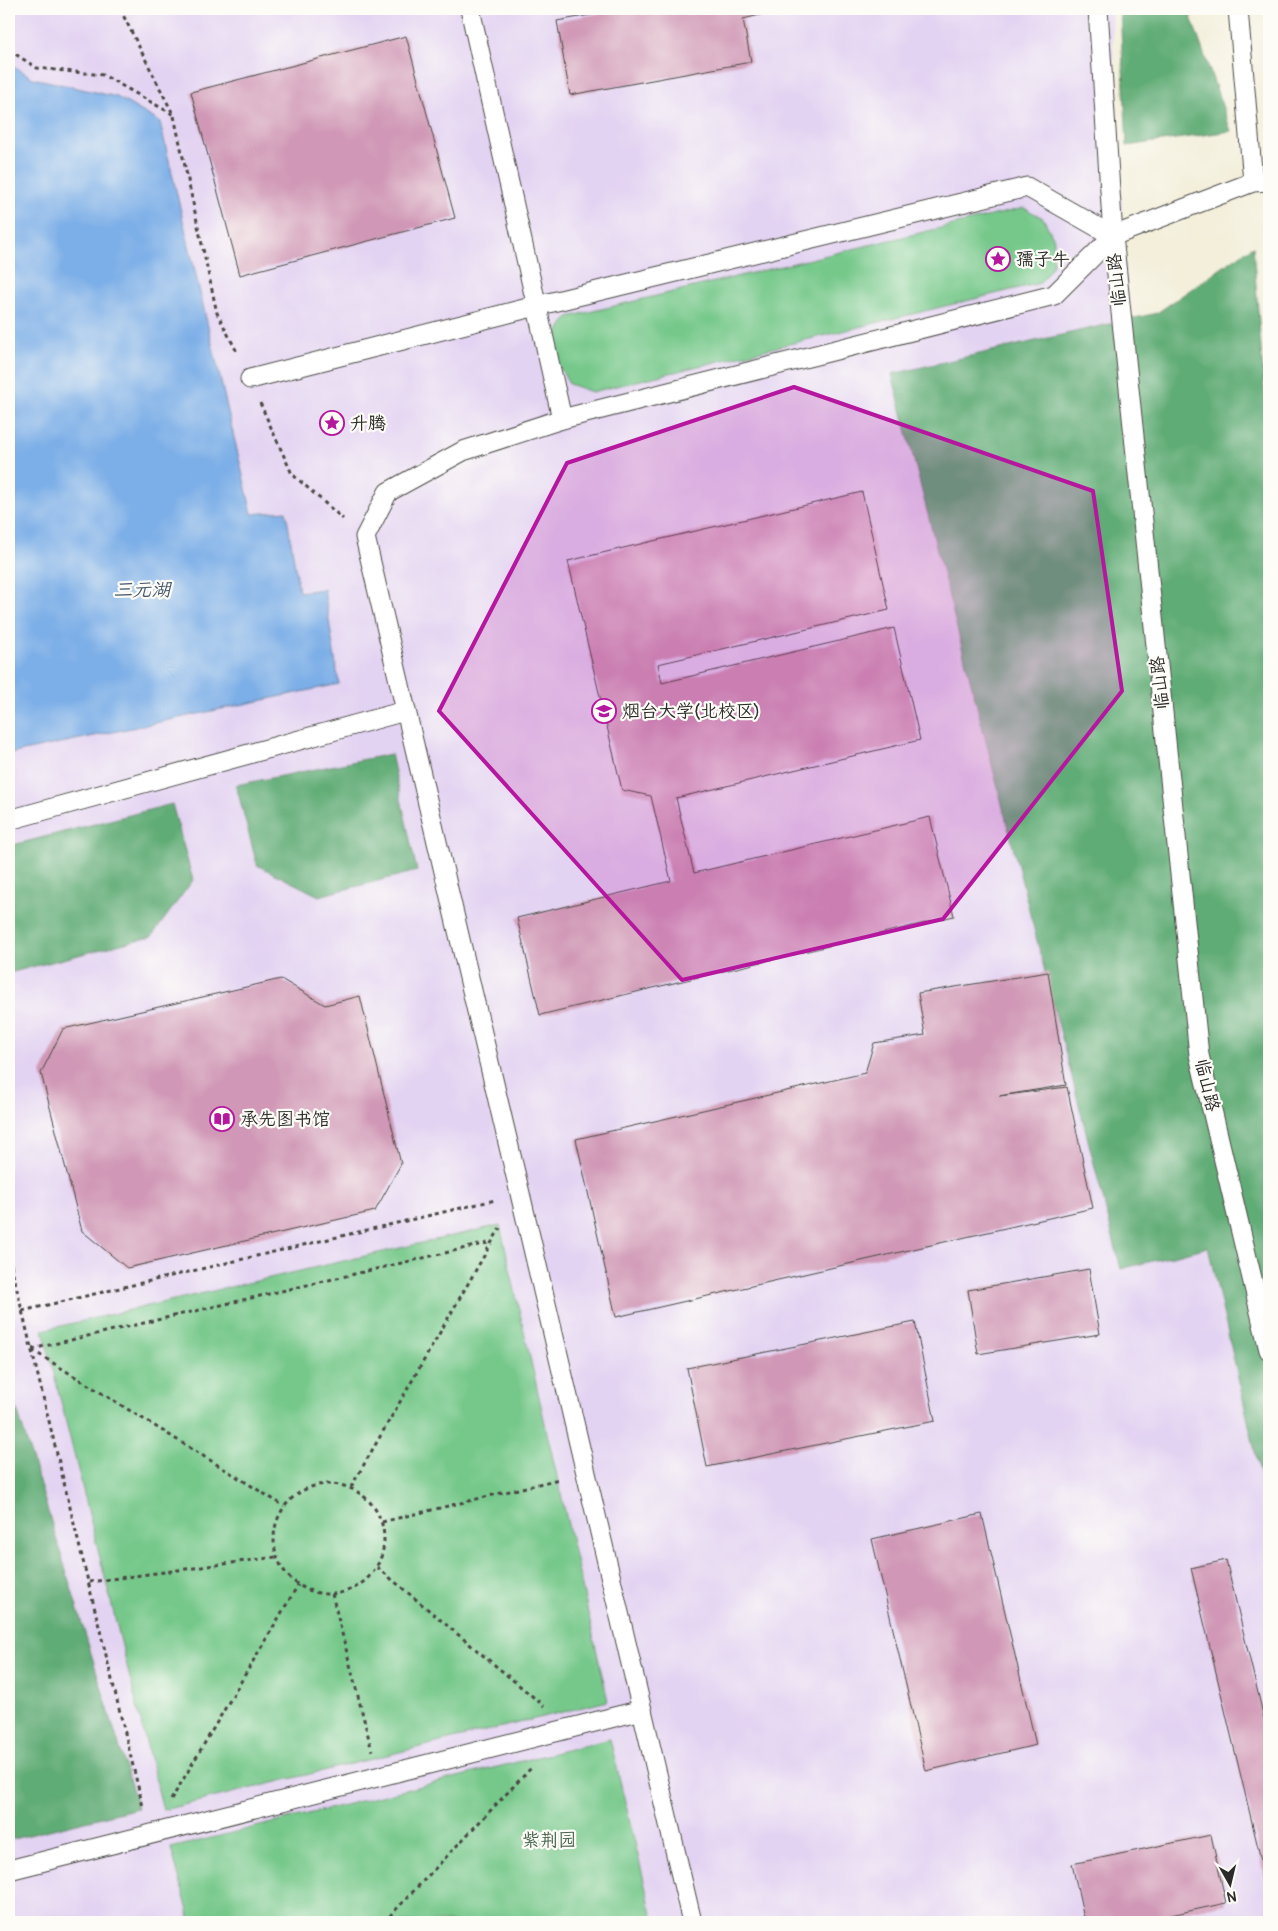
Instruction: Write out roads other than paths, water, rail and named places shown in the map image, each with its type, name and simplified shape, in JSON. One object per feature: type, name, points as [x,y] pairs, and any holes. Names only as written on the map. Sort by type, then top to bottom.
[{"type":"lane","points":[[470,9],[562,420]]},
{"type":"lane","name":"临山路","points":[[1098,9],[1112,236],[1199,1055],[1269,1350]]},
{"type":"lane","points":[[692,1922],[365,538],[388,492],[463,451],[562,420],[1054,295],[1112,236],[1261,181],[1238,9]]},
{"type":"lane","points":[[250,379],[536,306],[1027,187],[1112,236]]},
{"type":"lane","points":[[9,820],[405,710]]},
{"type":"lane","points":[[9,1870],[642,1710]]},
{"type":"water","name":"三元湖","points":[[9,63],[33,78],[117,97],[160,122],[252,514],[286,511],[299,592],[324,589],[339,684],[9,754]]},
{"type":"place","name":"孺子牛","points":[[998,259]]},
{"type":"place","name":"升腾","points":[[332,423]]},
{"type":"place","name":"烟台大学(北校区)","points":[[604,711]]},
{"type":"place","name":"承先图书馆","points":[[222,1119]]},
{"type":"park label","name":"紫荆园","points":[[549,1840]]}]
